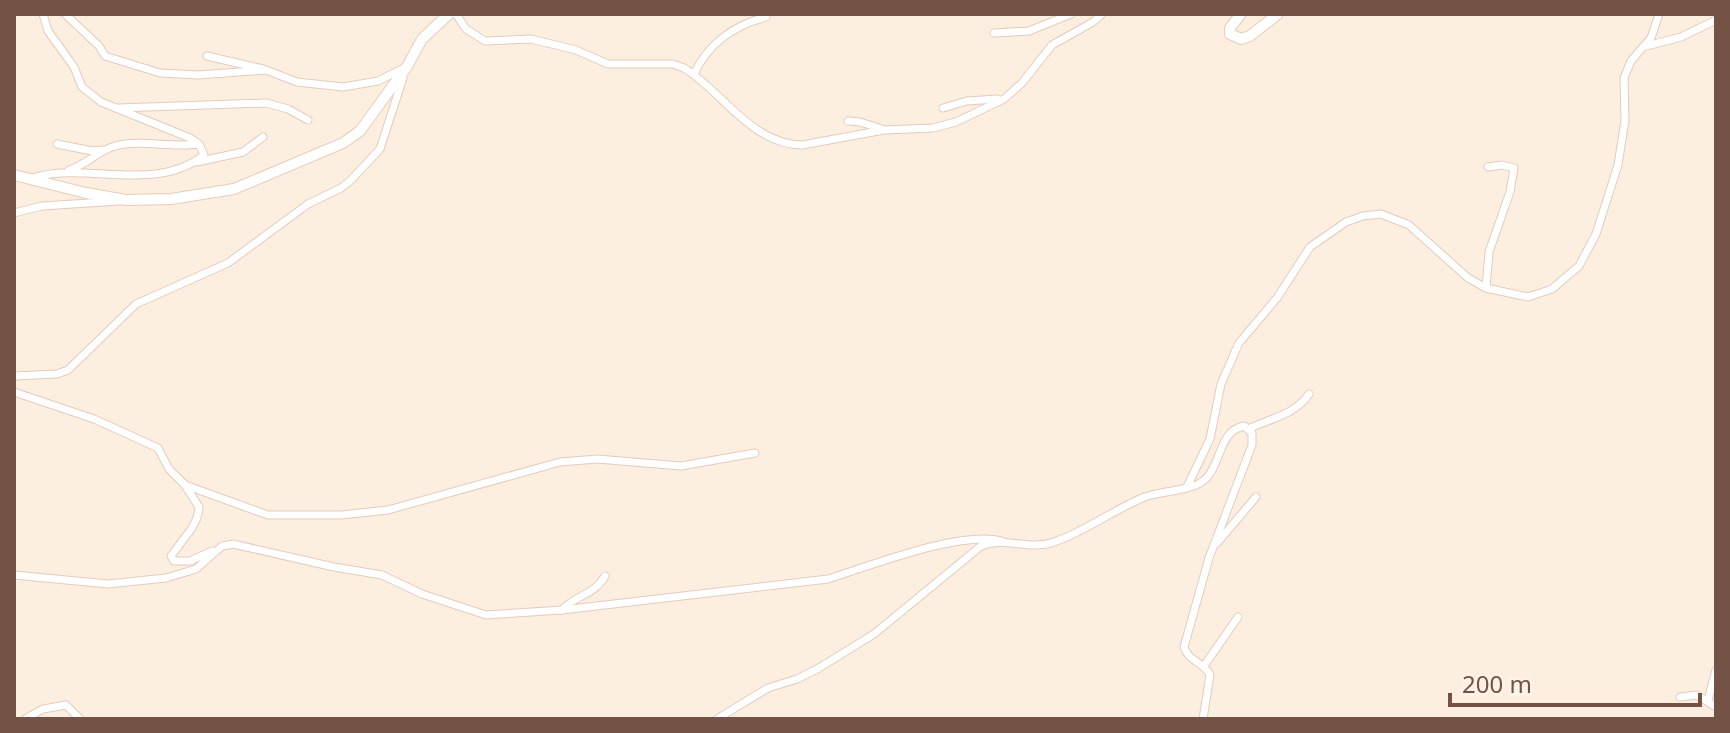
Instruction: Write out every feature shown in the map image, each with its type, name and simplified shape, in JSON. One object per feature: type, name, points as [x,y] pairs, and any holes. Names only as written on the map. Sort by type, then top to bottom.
[{"type":"street","points":[[43,14],[48,31],[74,67],[82,87],[101,102],[199,144],[204,155],[195,162]]},
{"type":"street","points":[[65,14],[99,46],[105,56],[160,73],[210,75],[266,70]]},
{"type":"street","points":[[14,213],[42,206],[171,199],[234,189],[343,143],[360,131],[408,65],[429,30],[449,14]]},
{"type":"street","points":[[456,14],[466,29],[485,41],[531,39],[587,54],[608,64],[673,64],[694,74],[757,131],[790,145],[884,130],[933,128],[956,122],[1004,99],[1022,83],[1052,45],[1102,14]]},
{"type":"street","points":[[994,33],[1029,31],[1071,14]]},
{"type":"street","points":[[1241,14],[1230,28],[1230,34],[1241,39],[1250,36],[1278,14]]},
{"type":"street","points":[[1185,488],[1210,439],[1221,384],[1239,343],[1277,298],[1302,257],[1334,229],[1363,216],[1387,215],[1409,225],[1468,278],[1486,288],[1522,296],[1540,295],[1556,286],[1586,257],[1618,165],[1625,120],[1625,72],[1651,38],[1659,14]]},
{"type":"street","points":[[694,74],[699,63],[724,36],[743,23],[766,17]]},
{"type":"street","points":[[1643,47],[1681,37],[1716,20]]},
{"type":"street","points":[[207,56],[266,70],[297,82],[343,87],[389,77],[408,65]]},
{"type":"street","points":[[14,376],[57,374],[68,370],[136,304],[214,270],[318,197],[341,188],[380,149],[408,65]]},
{"type":"street","points":[[943,108],[967,101],[1004,99]]},
{"type":"street","points":[[116,108],[266,103],[288,109],[308,120]]},
{"type":"street","points":[[848,121],[884,130]]},
{"type":"street","points":[[63,171],[127,175],[173,170],[243,152],[263,137]]},
{"type":"street","points":[[57,144],[92,151],[128,144],[178,147],[199,144]]},
{"type":"street","points":[[32,178],[86,163],[105,150]]},
{"type":"street","points":[[1486,288],[1489,252],[1510,192],[1514,168],[1502,165],[1488,167]]},
{"type":"street","points":[[14,175],[126,200]]},
{"type":"street","points":[[14,392],[94,419],[158,448],[169,469],[185,485],[199,507],[197,518],[171,556],[174,561],[190,561],[233,544],[382,575],[422,594],[486,615],[562,610],[828,579],[929,547],[979,539],[994,538],[1026,546],[1056,542],[1145,497],[1185,488],[1208,478],[1233,430],[1244,426],[1250,428],[1303,404],[1309,394]]},
{"type":"street","points":[[1203,719],[1210,675],[1204,666],[1190,657],[1184,647],[1212,552],[1250,450],[1250,428]]},
{"type":"street","points":[[185,485],[268,515],[341,515],[388,510],[560,462],[597,459],[681,466],[755,453]]},
{"type":"street","points":[[1212,552],[1256,497]]},
{"type":"street","points":[[717,719],[768,688],[819,668],[874,634],[981,546],[1004,542]]},
{"type":"street","points":[[14,575],[108,584],[166,578],[196,569],[222,546]]},
{"type":"street","points":[[562,610],[570,601],[600,586],[605,576]]},
{"type":"street","points":[[1204,666],[1238,617]]},
{"type":"street","points":[[1708,700],[1716,670]]},
{"type":"street","points":[[1680,697],[1691,694],[1708,700],[1716,707]]},
{"type":"street","points":[[25,719],[43,709],[66,705],[80,719]]}]
